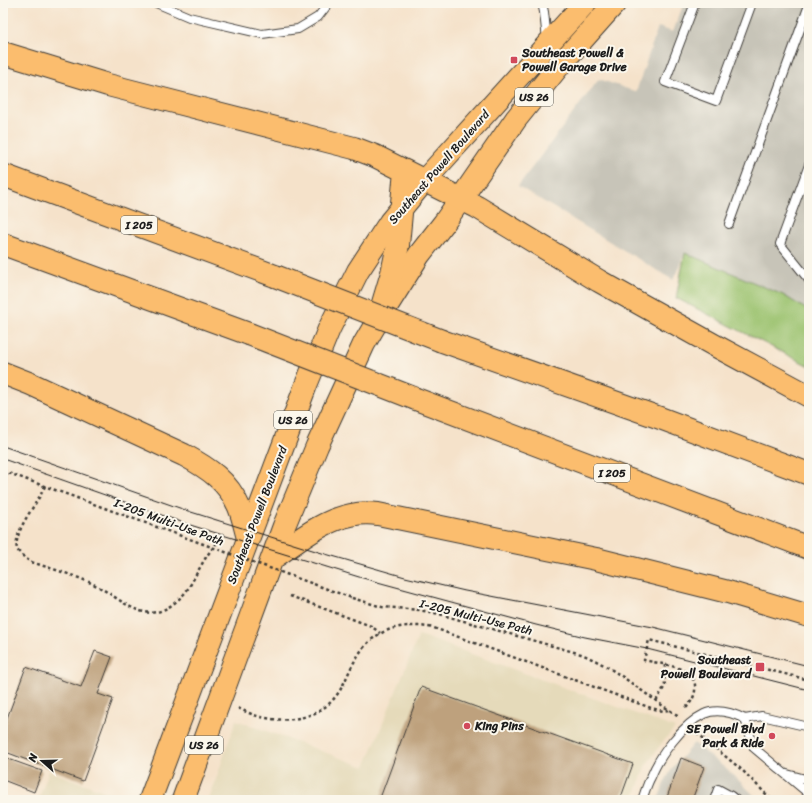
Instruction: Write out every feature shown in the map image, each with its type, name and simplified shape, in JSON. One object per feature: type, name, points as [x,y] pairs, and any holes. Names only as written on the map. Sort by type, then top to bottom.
[{"type":"main road","name":"Southeast Powell Boulevard","points":[[150,800],[306,385],[329,329],[358,271],[401,208],[585,3]]},
{"type":"main road","name":"US 26","points":[[184,800],[295,500],[329,419],[364,344],[419,255],[516,119],[558,67],[615,3]]},
{"type":"main road","points":[[3,53],[108,85],[354,148],[375,156],[478,207],[599,281],[809,396]]},
{"type":"main road","points":[[378,320],[392,273],[398,245],[405,171]]},
{"type":"main road","name":"I 205","points":[[3,175],[275,276],[442,341],[660,418],[809,474]]},
{"type":"main road","name":"I 205","points":[[3,244],[249,334],[809,548]]},
{"type":"main road","points":[[3,373],[31,384],[184,455],[207,468],[222,481],[237,503],[248,538]]},
{"type":"main road","points":[[273,558],[310,532],[328,522],[350,515],[378,514],[596,559],[728,592],[809,616]]},
{"type":"lane","points":[[156,3],[189,17],[262,34],[298,29],[318,16],[329,3]]},
{"type":"lane","points":[[542,3],[547,44]]},
{"type":"lane","points":[[695,3],[665,82],[716,100],[752,3]]},
{"type":"lane","points":[[729,224],[809,5]]},
{"type":"lane","points":[[809,165],[780,244],[809,280]]},
{"type":"lane","points":[[642,800],[651,776],[668,748],[688,725],[704,714],[714,712],[734,714],[745,719],[762,716],[809,727]]},
{"type":"lane","points":[[745,719],[754,748],[809,794]]},
{"type":"lane","points":[[784,774],[809,780]]},
{"type":"lane","points":[[714,800],[718,789],[736,800]]},
{"type":"path","name":"I-205 Multi-Use Path","points":[[3,471],[368,604],[439,614],[581,654],[598,661],[609,667],[679,716],[742,770],[772,800]]},
{"type":"path","points":[[45,486],[20,529],[17,538],[17,550],[31,562],[88,581],[103,588],[138,611],[159,612],[176,602],[192,583],[206,557],[224,534]]},
{"type":"path","points":[[290,596],[371,626],[380,633]]},
{"type":"path","points":[[238,708],[261,717],[281,720],[297,719],[314,714],[324,708],[335,698],[344,685],[351,667],[362,649],[380,633],[406,626],[420,626],[434,628],[652,708],[663,711],[669,710]]},
{"type":"path","points":[[679,716],[694,697],[695,683],[689,673],[682,669],[644,660],[650,640],[809,680]]},
{"type":"path","points":[[656,700],[665,686],[665,665]]},
{"type":"shaded area","points":[[684,3],[809,3],[809,311],[783,295],[685,253],[673,280],[518,186],[599,79],[636,92],[658,27],[673,32]]},
{"type":"shaded area","points":[[419,635],[675,728],[661,744],[645,767],[633,800],[209,800],[236,720],[365,767]]},
{"type":"shaded area","points":[[694,743],[731,773],[759,800],[658,800],[665,781],[673,767]]},
{"type":"shaded area","points":[[49,771],[120,797],[118,800],[38,800]]},
{"type":"green space","points":[[685,253],[783,295],[809,311],[809,366],[676,298]]},
{"type":"building","points":[[95,651],[112,657],[98,694],[113,699],[83,781],[3,751],[3,729],[26,667],[81,687]]},
{"type":"building","name":"King Pins","points":[[421,687],[633,764],[620,800],[386,800],[380,798]]},
{"type":"building","points":[[3,757],[42,771],[34,792],[3,780]]},
{"type":"building","points":[[681,758],[704,767],[692,800],[666,800]]},
{"type":"tram line","points":[[3,446],[191,512],[405,577],[465,591],[653,627],[809,666]]},
{"type":"tram line","points":[[3,459],[187,524],[359,577],[536,625],[585,637],[647,649],[809,690]]},
{"type":"place","name":"Southeast Powell & Powell Garage Drive","points":[[514,60]]},
{"type":"place","name":"Southeast Powell Boulevard","points":[[760,667]]},
{"type":"place","name":"King Pins","points":[[467,726]]},
{"type":"place","name":"SE Powell Blvd Park & Ride","points":[[772,736]]}]
